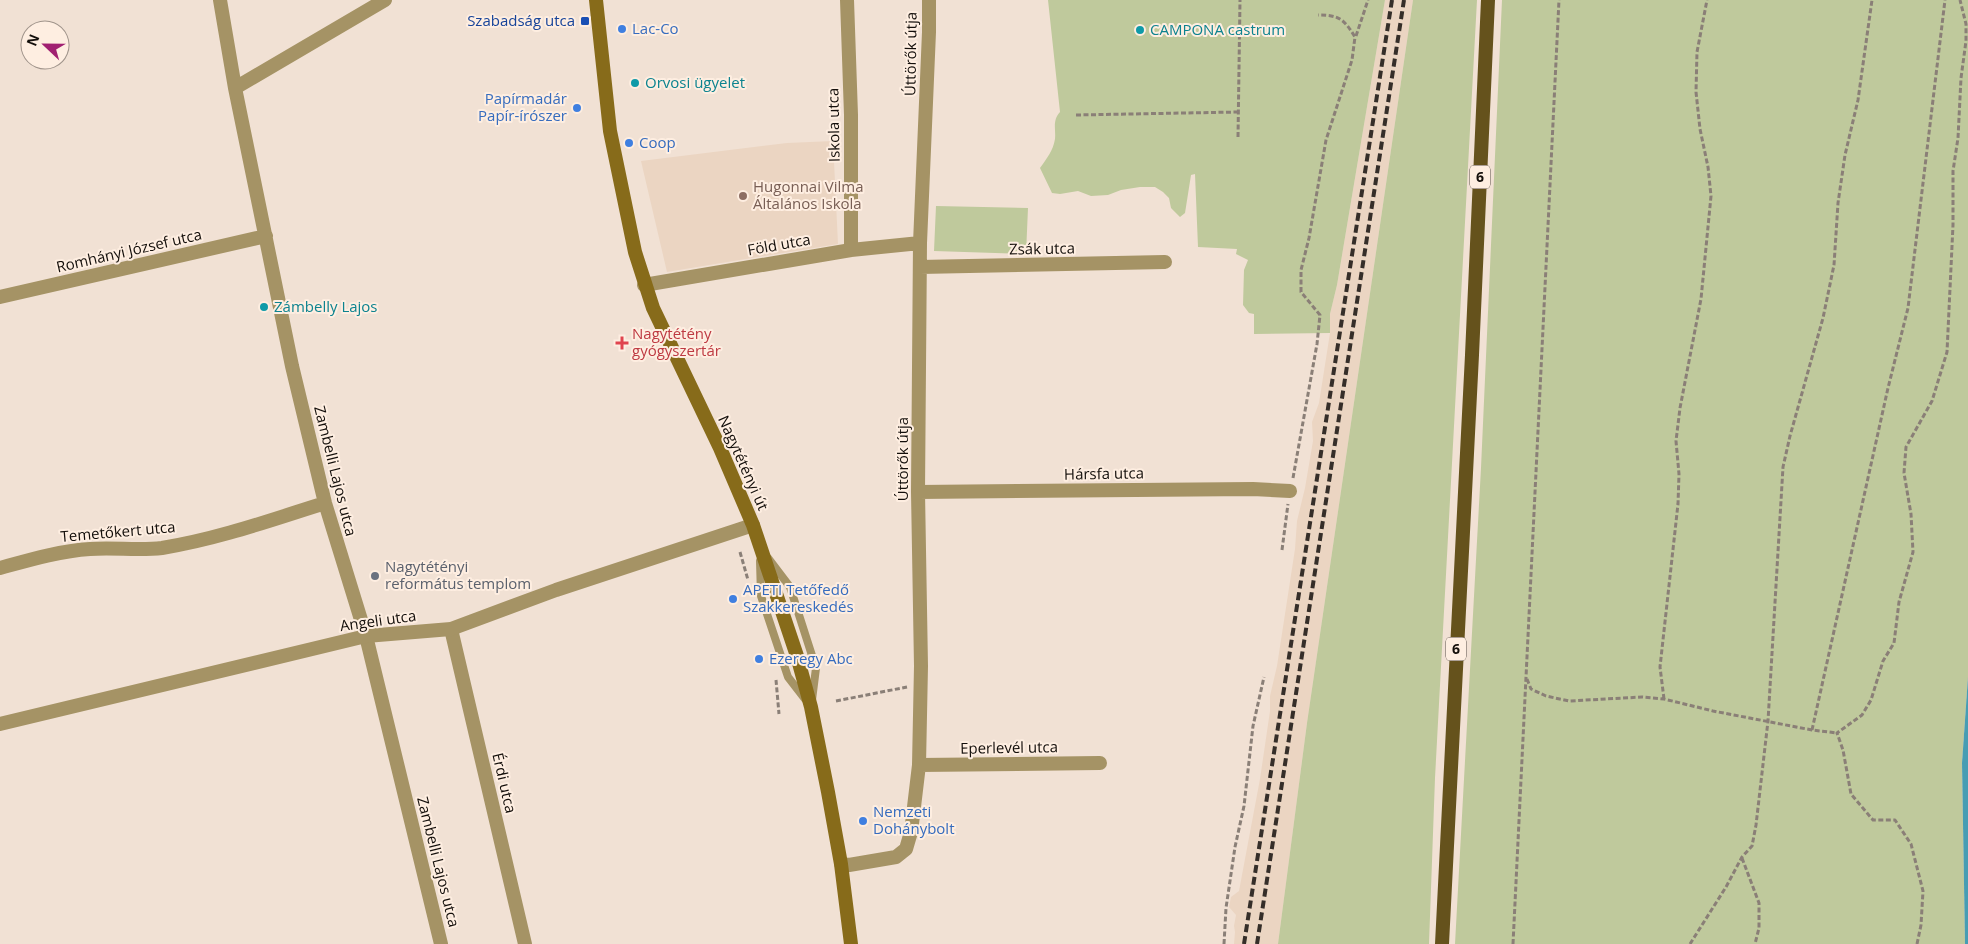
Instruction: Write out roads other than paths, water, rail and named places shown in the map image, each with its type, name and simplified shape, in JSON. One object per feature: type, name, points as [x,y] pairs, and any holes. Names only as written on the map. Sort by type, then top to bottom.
[{"type":"main road","name":"Nagytétényi út","points":[[596,0],[610,131],[635,252],[644,285],[661,325],[720,448],[753,525],[797,656],[811,707],[841,864],[850,944]]},
{"type":"main road","name":"6","points":[[1442,944],[1488,0]]},
{"type":"street","name":"Zambelli Lajos utca","points":[[220,0],[234,88],[292,366],[324,503],[366,636],[441,944]]},
{"type":"street","points":[[234,88],[385,0]]},
{"type":"street","name":"Iskola utca","points":[[847,0],[851,115],[851,250]]},
{"type":"street","name":"Úttörők útja","points":[[841,864],[849,865],[896,857],[906,848],[911,832],[919,765],[918,492],[920,243],[929,32],[928,0]]},
{"type":"street","name":"Romhányi József utca","points":[[0,297],[266,236]]},
{"type":"street","name":"Föld utca","points":[[644,285],[851,250],[920,243]]},
{"type":"street","name":"Zsák utca","points":[[920,267],[1165,262]]},
{"type":"street","name":"Hársfa utca","points":[[918,492],[1253,489],[1290,491]]},
{"type":"street","name":"Temetőkert utca","points":[[0,568],[73,550],[92,548],[143,550],[162,548],[214,537],[324,503]]},
{"type":"street","name":"Angeli utca","points":[[0,724],[366,636],[451,629],[556,590],[753,525]]},
{"type":"street","name":"Érdi utca","points":[[451,629],[525,944]]},
{"type":"street","name":"Eperlevél utca","points":[[919,765],[1100,763]]},
{"type":"water","points":[[1968,677],[1968,944],[1965,944],[1962,763]]},
{"type":"railway","points":[[1244,944],[1392,0]]},
{"type":"railway","points":[[1257,944],[1404,0]]},
{"type":"place","name":"Szabadság utca","points":[[585,21]]},
{"type":"place","name":"Lac-Co","points":[[622,29]]},
{"type":"place","name":"CAMPONA castrum","points":[[1140,30]]},
{"type":"place","name":"Orvosi ügyelet","points":[[635,83]]},
{"type":"place","name":"Papírmadár Papír-írószer","points":[[577,108]]},
{"type":"place","name":"Coop","points":[[629,143]]},
{"type":"place","name":"Hugonnai Vilma Általános Iskola","points":[[743,196]]},
{"type":"place","name":"Zámbelly Lajos","points":[[264,307]]},
{"type":"place","name":"Nagytétény gyógyszertár","points":[[622,343]]},
{"type":"place","name":"Nagytétényi református templom","points":[[375,576]]},
{"type":"place","name":"APETI Tetőfedő Szakkereskedés","points":[[733,599]]},
{"type":"place","name":"Ezeregy Abc","points":[[759,659]]},
{"type":"place","name":"Nemzeti Dohánybolt","points":[[863,821]]}]
